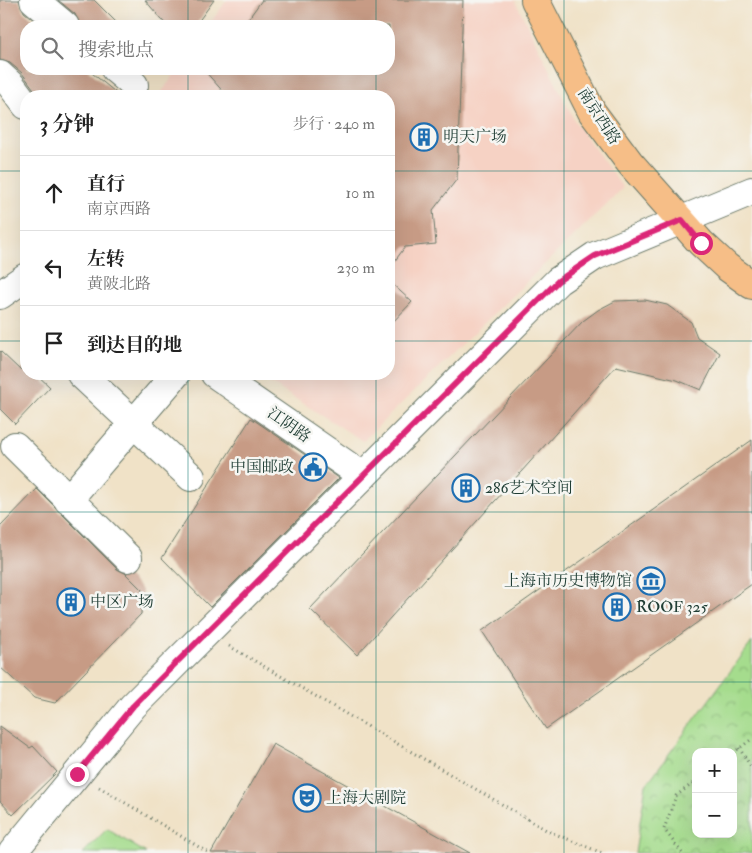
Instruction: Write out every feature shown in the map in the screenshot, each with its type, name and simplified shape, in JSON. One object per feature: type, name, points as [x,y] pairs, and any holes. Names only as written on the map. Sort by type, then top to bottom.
[{"type":"main road","name":"南京西路","points":[[535,0],[592,112],[630,162],[701,243],[727,267],[752,285]]},
{"type":"main road","name":"南京西路","points":[[682,220],[730,250],[752,260]]},
{"type":"street","points":[[34,0],[58,20]]},
{"type":"street","points":[[0,75],[20,96]]},
{"type":"street","points":[[12,853],[133,706],[558,281],[595,256],[752,191]]},
{"type":"street","points":[[0,295],[20,281]]},
{"type":"street","points":[[87,380],[191,477]]},
{"type":"street","points":[[68,500],[171,380]]},
{"type":"street","name":"江阴路","points":[[224,380],[363,476]]},
{"type":"street","points":[[15,446],[128,558]]},
{"type":"path","points":[[206,633],[548,831],[602,853]]},
{"type":"path","points":[[752,739],[739,748],[752,768]]},
{"type":"path","points":[[77,774],[209,853]]},
{"type":"path","points":[[682,853],[664,829],[676,796],[692,784]]},
{"type":"shaded area","name":"明天广场","points":[[227,0],[515,0],[575,122],[623,188],[363,441],[266,380],[395,380],[395,90],[163,90],[174,75],[395,75],[395,20],[212,20]]},
{"type":"green space","points":[[752,642],[752,853],[635,853],[646,785]]},
{"type":"green space","points":[[107,829],[146,853],[83,853]]},
{"type":"building","points":[[0,0],[19,0],[24,12],[34,20],[20,20],[20,71],[10,63],[0,60]]},
{"type":"building","points":[[58,0],[94,0],[114,20],[78,20],[75,14]]},
{"type":"building","points":[[145,0],[214,0],[199,20],[162,20]]},
{"type":"building","name":"明天广场","points":[[262,0],[463,0],[457,179],[433,210],[436,244],[405,247],[395,261],[395,90],[222,90],[208,75],[395,75],[395,20],[247,20]]},
{"type":"building","points":[[23,75],[94,75],[113,90],[35,90]]},
{"type":"building","points":[[395,286],[412,302],[395,320]]},
{"type":"building","name":"286艺术空间","points":[[645,300],[667,305],[691,322],[697,337],[720,353],[701,390],[677,380],[616,366],[357,655],[310,609],[583,321],[615,301]]},
{"type":"building","points":[[0,351],[20,370],[20,380],[42,380],[50,387],[15,424],[0,409]]},
{"type":"building","points":[[251,418],[339,478],[210,607],[162,558]]},
{"type":"building","name":"ROOF 325","points":[[752,440],[752,584],[546,729],[482,631]]},
{"type":"building","name":"中区广场","points":[[37,489],[117,569],[125,573],[142,590],[141,614],[55,703],[34,698],[0,667],[0,527]]},
{"type":"building","points":[[0,726],[30,748],[33,746],[57,772],[13,815],[0,801]]},
{"type":"building","name":"上海大剧院","points":[[273,744],[470,853],[211,853]]},
{"type":"place","name":"明天广场","points":[[424,137]]},
{"type":"place","name":"中国邮政","points":[[313,467]]},
{"type":"place","name":"286艺术空间","points":[[466,488]]},
{"type":"place","name":"上海市历史博物馆","points":[[651,581]]},
{"type":"place","name":"中区广场","points":[[71,602]]},
{"type":"place","name":"ROOF 325","points":[[617,607]]},
{"type":"place","name":"上海大剧院","points":[[307,798]]},
{"type":"route","points":[[77,774],[133,706],[558,281],[579,265],[595,256],[682,220],[701,243]]}]
